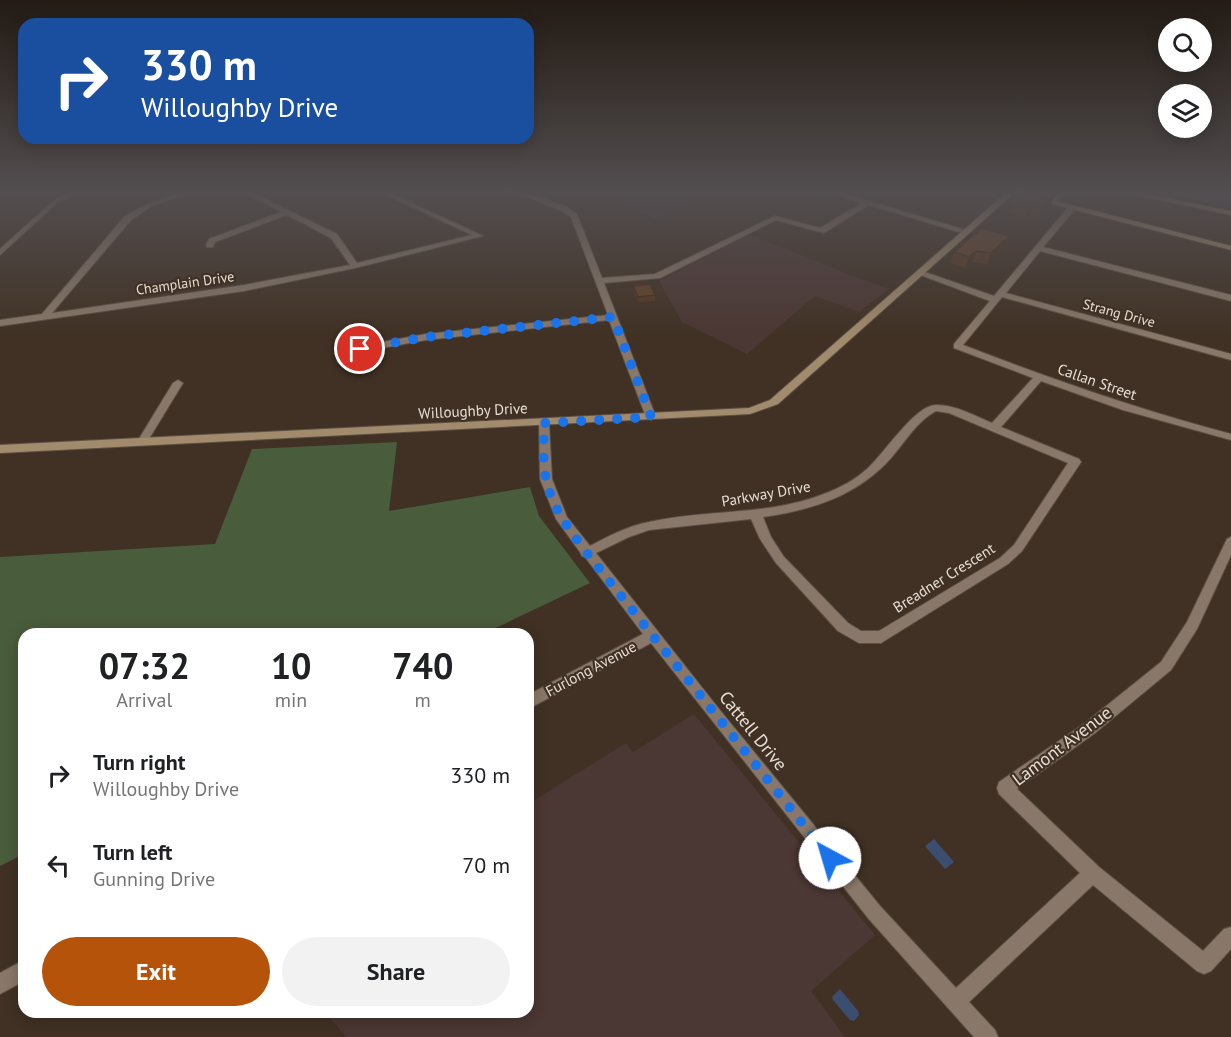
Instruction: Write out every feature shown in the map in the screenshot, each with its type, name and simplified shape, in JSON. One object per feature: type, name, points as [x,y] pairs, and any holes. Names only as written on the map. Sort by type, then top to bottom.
[{"type":"street","points":[[0,252],[13,240]]},
{"type":"street","points":[[44,317],[109,240]]},
{"type":"street","points":[[210,245],[214,240]]},
{"type":"street","points":[[337,240],[355,266]]},
{"type":"street","name":"Champlain Drive","points":[[0,322],[234,290],[467,240]]},
{"type":"street","points":[[582,240],[651,417]]},
{"type":"street","points":[[598,281],[657,276],[729,240]]},
{"type":"street","name":"Willoughby Drive","points":[[0,449],[737,413],[766,406],[955,240]]},
{"type":"street","points":[[998,297],[1047,240]]},
{"type":"street","points":[[1202,240],[1231,248]]},
{"type":"street","points":[[1040,249],[1231,298]]},
{"type":"street","name":"Strang Drive","points":[[919,273],[998,297],[1231,357]]},
{"type":"street","name":"Callan Street","points":[[998,297],[957,346],[1038,378],[1158,419],[1231,437]]},
{"type":"street","points":[[364,350],[426,337],[613,317]]},
{"type":"street","points":[[994,428],[1038,378]]},
{"type":"street","points":[[142,442],[178,383]]},
{"type":"street","name":"Parkway Drive","points":[[586,552],[641,528],[755,514],[815,502],[854,485],[871,472],[919,418],[930,409],[951,410],[994,428]]},
{"type":"street","name":"Cattell Drive","points":[[544,423],[545,470],[549,488],[562,519],[874,912],[988,1037]]},
{"type":"street","name":"Breadner Crescent","points":[[755,514],[766,539],[780,560],[843,627],[859,637],[882,637],[1004,561],[1018,548],[1075,462],[994,428]]},
{"type":"street","name":"Lamont Avenue","points":[[1093,873],[1005,788],[1090,728],[1166,666],[1191,625],[1231,542]]},
{"type":"street","name":"Furlong Avenue","points":[[534,699],[653,635]]},
{"type":"street","points":[[956,1001],[1093,873],[1204,964],[1231,936]]},
{"type":"street","points":[[0,984],[18,974]]},
{"type":"shaded area","points":[[737,240],[765,240],[889,289],[859,312],[815,296],[747,354],[682,322],[659,281]]},
{"type":"shaded area","points":[[694,714],[875,935],[811,991],[845,1037],[346,1037],[330,1018],[534,1018],[534,800],[626,743],[633,752]]},
{"type":"green space","points":[[397,442],[389,511],[530,487],[539,516],[590,583],[496,628],[18,628],[18,857],[0,866],[0,557],[215,544],[252,449]]},
{"type":"water","points":[[934,839],[954,862],[945,869],[925,846]]},
{"type":"water","points":[[840,989],[858,1011],[859,1015],[854,1021],[850,1020],[833,1000],[832,997]]},
{"type":"building","points":[[968,240],[1004,240],[991,253],[976,251],[969,257],[954,252]]},
{"type":"building","points":[[650,284],[655,295],[638,297],[633,286]]},
{"type":"route","points":[[360,349],[426,337],[613,317],[651,417],[544,423],[546,479],[554,503],[562,519],[586,552],[830,858]]}]
